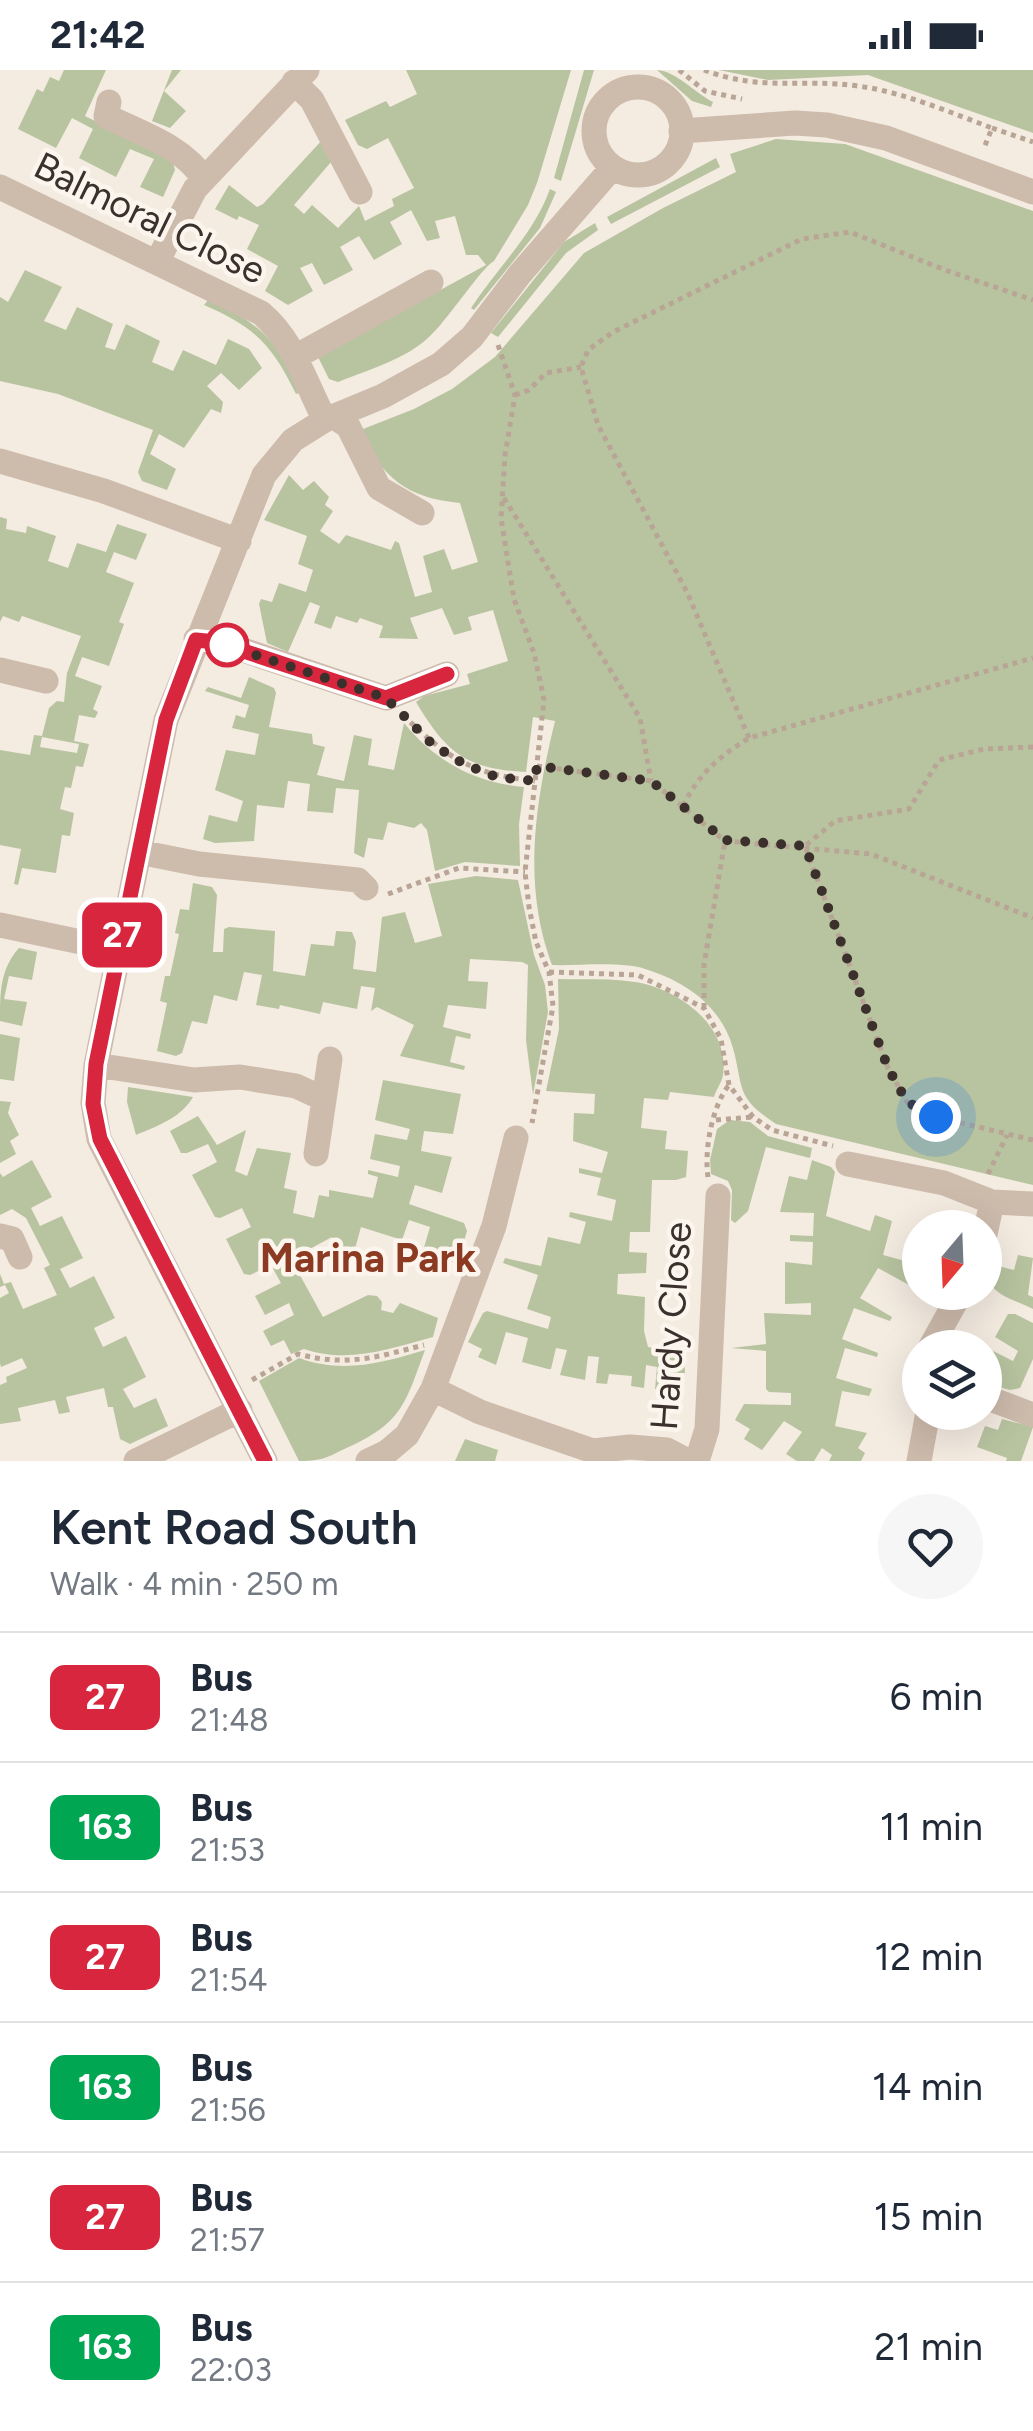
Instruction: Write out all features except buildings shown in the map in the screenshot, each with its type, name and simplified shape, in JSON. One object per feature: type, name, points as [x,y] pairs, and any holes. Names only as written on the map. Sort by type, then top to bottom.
[{"type":"street","points":[[157,262],[196,188],[300,76],[360,192]]},
{"type":"street","points":[[628,79],[663,95],[676,107],[682,131],[674,157],[662,169],[646,175],[628,175],[612,168],[600,155],[594,139],[594,122],[601,106],[628,79]]},
{"type":"street","points":[[109,102],[106,116],[177,151],[196,167],[204,180]]},
{"type":"street","points":[[682,131],[828,125],[886,138],[1033,192]]},
{"type":"street","points":[[265,1461],[100,1139],[93,1104],[96,1064],[166,720],[264,475],[294,440],[329,418],[384,396],[442,364],[472,337],[520,274],[612,168]]},
{"type":"street","name":"Balmoral Close","points":[[0,188],[261,313],[297,356],[298,368],[329,418],[348,426],[379,488],[422,513]]},
{"type":"street","points":[[297,356],[431,282]]},
{"type":"street","points":[[0,462],[104,491],[239,541]]},
{"type":"street","points":[[196,640],[216,642],[386,698],[447,674]]},
{"type":"street","points":[[0,670],[46,682]]},
{"type":"street","points":[[139,852],[199,864],[358,880],[366,888]]},
{"type":"street","points":[[0,925],[119,950]]},
{"type":"street","points":[[316,1154],[330,1059]]},
{"type":"street","points":[[96,1064],[194,1080],[240,1077],[296,1086],[324,1099]]},
{"type":"street","points":[[368,1461],[398,1452],[433,1389],[494,1226],[524,1130]]},
{"type":"street","points":[[842,1155],[1033,1204]]},
{"type":"street","name":"Hardy Close","points":[[697,1461],[707,1429],[714,1188]]},
{"type":"street","points":[[987,1210],[989,1192]]},
{"type":"street","points":[[0,1236],[12,1238],[20,1257]]},
{"type":"street","points":[[433,1389],[592,1456],[630,1447],[667,1450],[688,1461]]},
{"type":"street","points":[[1002,1404],[1033,1416]]},
{"type":"street","points":[[136,1461],[240,1410]]},
{"type":"street","points":[[919,1461],[925,1430]]},
{"type":"path","points":[[704,70],[736,82],[859,86],[941,109],[1033,142]]},
{"type":"path","points":[[983,150],[992,128]]},
{"type":"path","points":[[748,738],[687,592],[598,425],[581,368],[588,350],[613,332],[802,238],[850,232],[1033,300]]},
{"type":"path","points":[[497,343],[515,395],[501,518],[514,599],[534,653],[544,700],[525,872],[536,942],[549,972],[553,1006],[524,1130]]},
{"type":"path","points":[[515,395],[529,390],[546,372],[581,368]]},
{"type":"path","points":[[502,496],[640,718],[651,781]]},
{"type":"path","points":[[683,807],[695,783],[714,760],[748,738],[1033,658]]},
{"type":"path","points":[[386,698],[433,745],[464,764],[496,777],[535,781]]},
{"type":"path","points":[[805,846],[834,821],[909,808],[939,760],[984,749],[1033,747]]},
{"type":"path","points":[[537,766],[651,781],[725,840],[871,854],[1033,918]]},
{"type":"path","points":[[725,840],[704,964],[704,1008],[721,1038],[729,1085],[753,1116],[772,1130],[842,1155]]},
{"type":"path","points":[[805,846],[888,1068],[907,1102],[936,1117],[1033,1140]]},
{"type":"path","points":[[366,888],[386,894],[460,868],[525,872]]},
{"type":"path","points":[[549,972],[638,975],[704,1008]]},
{"type":"path","points":[[714,1188],[705,1155],[720,1096],[729,1085]]},
{"type":"path","points":[[715,1120],[753,1116]]},
{"type":"path","points":[[989,1192],[1007,1134]]},
{"type":"path","points":[[252,1380],[298,1354],[324,1361],[358,1362],[433,1342]]},
{"type":"green space","points":[[64,70],[106,70],[85,116],[172,159],[175,170],[163,197],[140,187],[154,159],[130,149],[116,177],[79,158],[93,129],[72,118],[56,148],[18,129],[37,89],[43,92],[50,77],[59,81]]},
{"type":"green space","points":[[172,70],[181,70],[164,91],[186,111],[170,128],[152,121]]},
{"type":"green space","points":[[406,70],[571,70],[537,183],[494,261],[420,345],[338,382],[329,379],[318,357],[486,265],[478,255],[466,255],[455,216],[435,221],[440,238],[427,241],[411,210],[390,222],[402,244],[374,260],[359,236],[340,247],[353,270],[324,285],[312,263],[300,268],[313,291],[288,305],[265,291],[278,266],[247,249],[259,225],[215,209],[229,185],[257,207],[263,204],[324,138],[331,162],[294,205],[304,214],[312,205],[338,228],[359,206],[365,221],[394,206],[392,199],[414,188],[388,138],[367,149],[358,145],[345,120],[386,101],[390,107],[417,94]]},
{"type":"green space","points":[[584,70],[594,70],[561,181],[554,178]]},
{"type":"green space","points":[[657,70],[671,74],[713,102],[711,107],[692,101]]},
{"type":"green space","points":[[719,70],[1033,70],[1033,133],[868,75],[768,80]]},
{"type":"green space","points":[[776,139],[845,144],[1033,211],[1033,1185],[776,1124],[747,1099],[733,1048],[720,1020],[687,988],[635,967],[552,965],[537,905],[534,874],[537,813],[555,721],[533,717],[526,772],[505,770],[459,755],[437,734],[416,702],[424,696],[470,684],[467,674],[508,661],[493,610],[468,617],[472,630],[454,635],[442,608],[410,618],[418,639],[379,638],[383,626],[360,618],[357,623],[336,616],[331,629],[314,623],[320,606],[310,602],[288,652],[267,643],[261,599],[272,602],[279,583],[306,592],[313,570],[298,564],[307,536],[264,520],[289,475],[303,490],[314,481],[329,497],[325,505],[333,511],[320,531],[339,544],[346,535],[391,550],[395,541],[399,543],[415,597],[432,592],[423,556],[444,549],[452,570],[478,562],[460,503],[425,496],[398,482],[377,461],[358,431],[452,389],[495,357],[584,253],[736,172],[730,154]]},
{"type":"green space","points":[[716,158],[720,167],[611,224],[607,217]]},
{"type":"green space","points":[[550,189],[556,192],[540,228],[474,310],[471,308],[535,221]]},
{"type":"green space","points":[[595,223],[598,230],[566,253],[498,337],[491,333],[564,242]]},
{"type":"green space","points":[[25,270],[62,287],[44,321],[66,330],[77,307],[113,324],[105,347],[115,350],[126,324],[160,341],[152,362],[173,371],[183,350],[216,365],[228,339],[249,349],[262,368],[239,390],[221,373],[207,386],[223,402],[221,413],[211,409],[184,448],[159,434],[150,454],[176,469],[167,490],[142,481],[138,472],[153,430],[58,394],[0,381],[0,297],[8,302]]},
{"type":"green space","points":[[209,299],[244,318],[266,336],[302,392],[296,394],[260,339],[237,321],[204,305]]},
{"type":"green space","points":[[0,517],[7,519],[6,529],[26,533],[27,526],[56,536],[48,561],[68,568],[77,543],[106,552],[117,524],[147,534],[136,560],[114,552],[106,572],[134,583],[119,622],[124,624],[109,666],[82,657],[75,676],[102,686],[93,709],[98,712],[95,718],[79,715],[74,741],[89,744],[83,767],[76,766],[71,788],[65,787],[60,809],[74,813],[70,836],[62,835],[56,873],[22,868],[18,885],[14,884],[21,849],[0,845],[0,750],[30,755],[34,735],[42,736],[49,708],[57,701],[64,702],[67,673],[81,636],[22,616],[19,622],[3,616],[0,622]],"holes":[[[42,737],[79,744],[77,753],[40,747]]]},
{"type":"green space","points":[[249,677],[274,688],[276,693],[269,727],[312,734],[313,744],[325,747],[317,775],[344,781],[354,735],[372,739],[368,765],[394,770],[404,723],[457,768],[489,781],[524,787],[519,824],[520,866],[465,862],[435,871],[427,830],[421,823],[414,828],[388,822],[383,840],[368,838],[364,858],[354,853],[359,790],[336,788],[333,813],[307,811],[310,784],[288,781],[284,808],[257,805],[254,841],[215,843],[203,839],[209,815],[237,822],[243,801],[215,790],[226,750],[255,755],[259,734],[232,728],[236,715],[245,718],[249,705],[205,691],[208,687],[241,698]]},
{"type":"green space","points":[[476,876],[518,880],[534,955],[545,985],[548,1012],[533,1095],[526,1040],[528,965],[522,962],[470,959],[468,981],[488,982],[486,1009],[448,1005],[443,1027],[471,1034],[470,1039],[456,1036],[450,1062],[465,1066],[464,1070],[400,1056],[414,1025],[377,1007],[371,1011],[375,988],[361,986],[357,1009],[323,1002],[320,1014],[280,1005],[279,1009],[256,1005],[262,975],[244,972],[237,1001],[214,995],[207,1024],[192,1021],[182,1053],[176,1056],[157,1051],[167,1003],[160,1001],[165,976],[170,976],[180,909],[189,910],[193,883],[212,887],[217,895],[213,952],[223,952],[224,929],[229,927],[275,931],[273,971],[305,976],[311,944],[334,946],[336,931],[352,932],[356,942],[353,969],[376,972],[382,917],[405,912],[415,943],[442,936],[428,884]]},
{"type":"green space","points":[[19,948],[37,952],[32,980],[9,976],[4,999],[27,1002],[22,1026],[0,1021],[5,973]]},
{"type":"green space","points":[[558,979],[626,981],[668,993],[710,1026],[723,1057],[722,1078],[714,1097],[670,1092],[668,1100],[644,1098],[641,1128],[667,1131],[665,1149],[688,1151],[686,1177],[652,1180],[650,1232],[630,1232],[629,1252],[647,1253],[646,1273],[618,1274],[617,1294],[645,1297],[644,1331],[648,1347],[684,1353],[685,1373],[669,1373],[668,1390],[655,1389],[657,1367],[646,1365],[644,1388],[631,1386],[632,1376],[609,1374],[607,1384],[596,1383],[599,1357],[588,1356],[585,1380],[560,1375],[567,1350],[556,1348],[551,1369],[522,1362],[528,1338],[506,1332],[496,1365],[478,1357],[482,1349],[468,1342],[487,1311],[548,1329],[551,1317],[527,1309],[538,1275],[503,1263],[505,1258],[541,1266],[548,1237],[580,1244],[586,1222],[569,1217],[570,1212],[612,1221],[616,1200],[597,1195],[601,1178],[579,1173],[579,1168],[602,1173],[608,1152],[573,1141],[574,1113],[594,1114],[595,1094],[546,1091],[559,1029]]},
{"type":"green space","points":[[0,1034],[20,1038],[14,1081],[0,1079]]},
{"type":"green space","points":[[383,1080],[461,1094],[453,1134],[424,1131],[421,1151],[452,1157],[442,1193],[415,1185],[409,1204],[464,1223],[467,1231],[457,1264],[423,1251],[430,1227],[409,1220],[402,1240],[361,1227],[353,1256],[344,1259],[332,1237],[291,1259],[323,1317],[368,1295],[377,1296],[382,1302],[381,1310],[393,1313],[400,1303],[438,1318],[433,1337],[353,1355],[304,1349],[291,1354],[284,1340],[271,1346],[263,1331],[294,1315],[289,1303],[265,1315],[255,1296],[281,1283],[271,1265],[244,1274],[226,1239],[251,1227],[242,1208],[215,1217],[192,1175],[217,1162],[208,1144],[181,1153],[170,1131],[198,1116],[217,1145],[246,1130],[235,1171],[247,1176],[257,1148],[291,1153],[284,1188],[297,1191],[293,1213],[314,1218],[319,1195],[329,1197],[329,1190],[373,1198],[378,1177],[368,1174],[368,1170],[398,1177],[400,1166],[370,1159],[375,1134],[407,1140],[410,1129],[375,1120]]},
{"type":"green space","points":[[128,1087],[193,1097],[175,1116],[136,1135],[127,1102]]},
{"type":"green space","points":[[0,1101],[11,1102],[8,1113],[19,1135],[10,1141],[16,1154],[0,1163]]},
{"type":"green space","points":[[730,1120],[750,1122],[768,1136],[812,1148],[810,1158],[766,1147],[748,1211],[735,1223],[731,1220],[732,1190],[728,1181],[711,1174],[710,1160],[717,1129]]},
{"type":"green space","points":[[32,1160],[52,1197],[31,1208],[40,1226],[62,1216],[83,1258],[60,1269],[70,1288],[94,1276],[115,1318],[94,1328],[103,1347],[126,1336],[146,1377],[123,1389],[134,1408],[156,1398],[168,1426],[130,1444],[120,1439],[104,1388],[66,1397],[70,1412],[59,1414],[55,1400],[18,1408],[21,1421],[0,1424],[0,1385],[7,1382],[6,1377],[27,1368],[22,1358],[1,1367],[0,1298],[9,1293],[5,1285],[0,1287],[0,1274],[4,1284],[11,1282],[23,1309],[57,1295],[44,1268],[50,1265],[26,1218],[12,1209],[0,1215],[0,1173],[3,1177]]},
{"type":"green space","points":[[812,1160],[831,1167],[835,1172],[826,1216],[870,1231],[875,1215],[892,1221],[883,1255],[902,1260],[902,1281],[878,1268],[860,1298],[892,1317],[890,1321],[854,1308],[842,1339],[878,1353],[877,1357],[845,1348],[836,1378],[872,1389],[869,1396],[842,1391],[835,1426],[867,1433],[858,1448],[865,1453],[861,1461],[829,1461],[832,1455],[822,1448],[814,1461],[797,1461],[786,1454],[802,1432],[784,1421],[762,1450],[744,1439],[750,1429],[735,1420],[744,1404],[791,1405],[791,1393],[766,1389],[766,1351],[731,1348],[766,1344],[764,1313],[811,1315],[811,1303],[785,1304],[785,1262],[812,1265],[813,1242],[790,1241],[790,1235],[813,1236],[814,1213],[780,1212],[789,1176],[807,1180]]},
{"type":"green space","points":[[1018,1255],[1033,1258],[1028,1295],[1033,1297],[1033,1309],[1002,1294],[1002,1267],[1014,1270]]},
{"type":"green space","points":[[1008,1314],[1033,1323],[1033,1359],[1020,1388],[1002,1388],[1002,1356],[1013,1361],[1018,1351],[1002,1341],[999,1330]]},
{"type":"green space","points":[[425,1350],[407,1396],[392,1419],[368,1437],[315,1460],[299,1461],[259,1381],[299,1358],[347,1366]]},
{"type":"green space","points":[[1002,1419],[1033,1427],[1021,1461],[1006,1461],[1007,1458],[977,1447],[983,1430],[1002,1430]]},
{"type":"green space","points":[[465,1439],[498,1450],[495,1461],[455,1461]]},
{"type":"bus line","name":"27","points":[[265,1461],[130,1204],[100,1139],[93,1104],[96,1064],[160,744],[196,640],[216,642],[386,698],[447,674]]},
{"type":"district","name":"Marina Park","points":[[368,1258]]},
{"type":"route","points":[[227,645],[216,642],[386,698],[433,745],[496,777],[535,781],[537,766],[651,781],[725,840],[805,846],[888,1068],[907,1102],[936,1117]]}]
